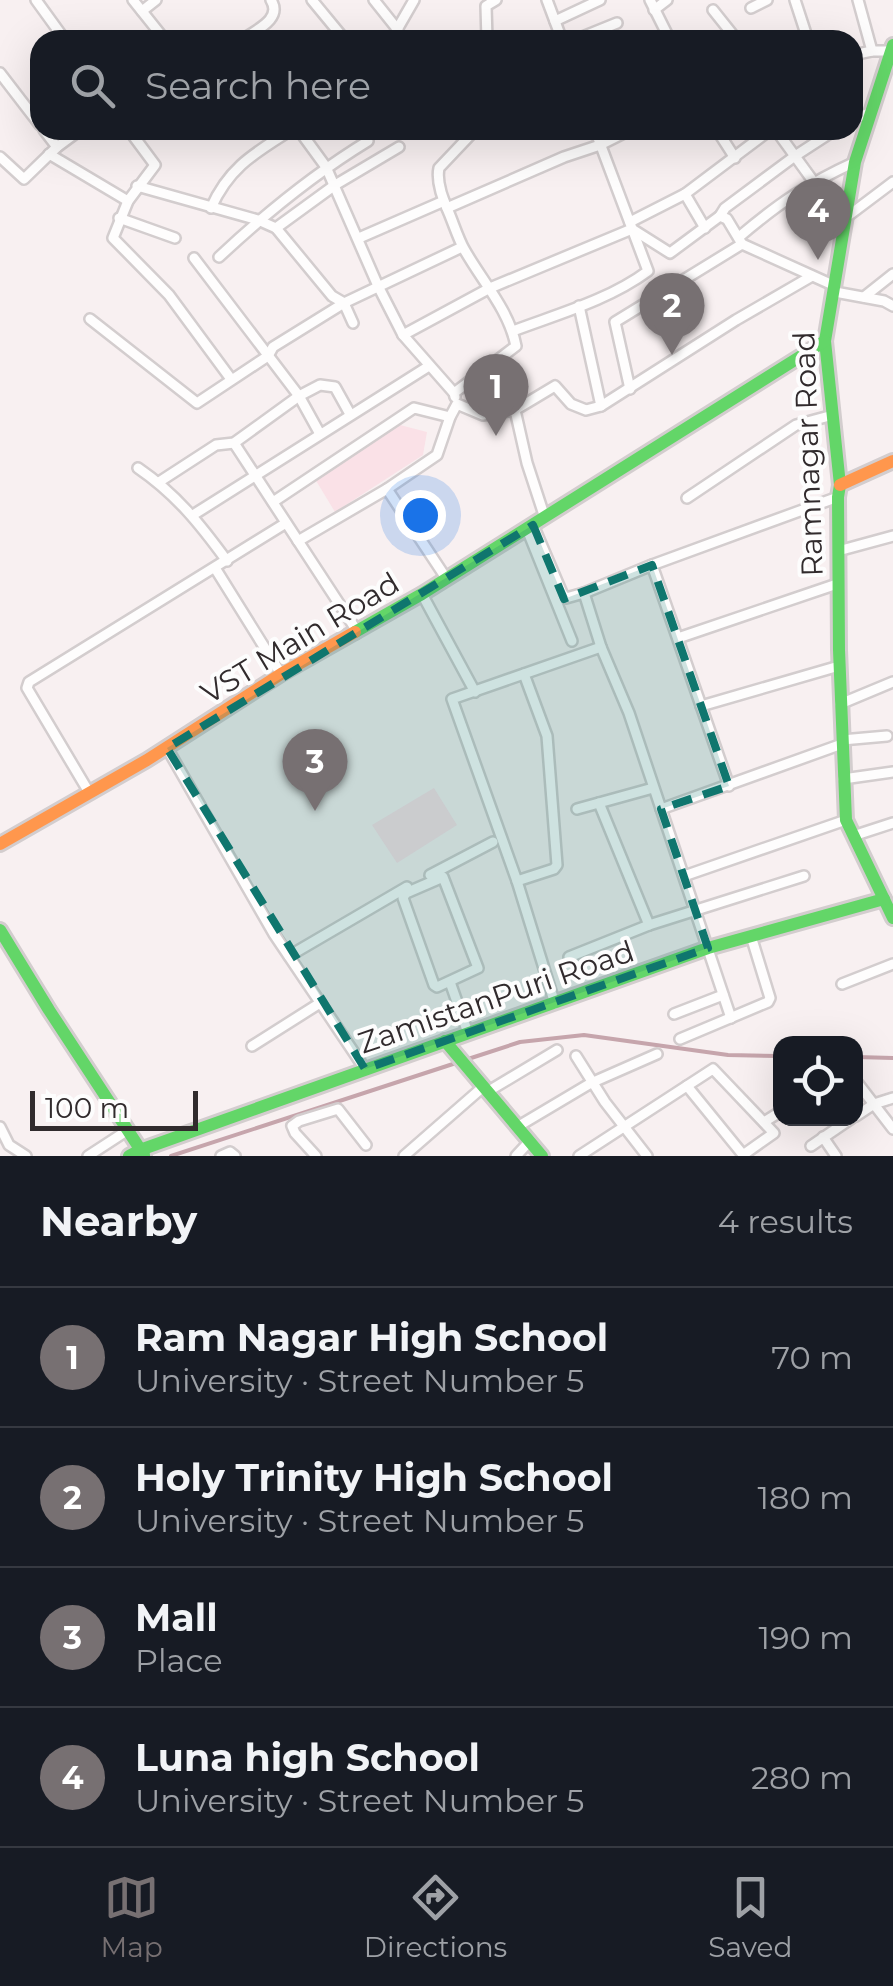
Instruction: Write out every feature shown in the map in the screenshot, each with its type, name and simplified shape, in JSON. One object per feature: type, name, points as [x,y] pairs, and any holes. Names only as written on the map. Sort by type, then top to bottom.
[{"type":"street","points":[[36,0],[58,30]]},
{"type":"street","points":[[133,0],[157,30]]},
{"type":"street","points":[[142,11],[156,0]]},
{"type":"street","points":[[256,30],[276,12],[271,0]]},
{"type":"street","points":[[312,0],[337,30]]},
{"type":"street","points":[[374,0],[398,30],[412,1]]},
{"type":"street","points":[[486,30],[486,6],[496,0]]},
{"type":"street","points":[[548,0],[558,30]]},
{"type":"street","points":[[555,20],[600,0]]},
{"type":"street","points":[[665,30],[652,5],[667,0]]},
{"type":"street","points":[[751,8],[767,0]]},
{"type":"street","points":[[795,0],[805,30]]},
{"type":"street","points":[[858,0],[872,51]]},
{"type":"street","points":[[713,10],[729,30]]},
{"type":"street","points":[[600,30],[617,23]]},
{"type":"street","points":[[863,53],[892,48]]},
{"type":"street","name":"Ramnagar Road","points":[[892,48],[856,162],[825,340],[839,491],[837,584],[846,820],[889,898],[893,918]]},
{"type":"street","points":[[0,73],[30,112]]},
{"type":"street","points":[[863,115],[872,112]]},
{"type":"street","points":[[48,140],[53,150],[128,201]]},
{"type":"street","points":[[0,157],[24,180],[66,140]]},
{"type":"street","points":[[136,140],[155,166],[128,201],[112,238],[169,295],[231,379]]},
{"type":"street","points":[[210,208],[232,172],[278,140]]},
{"type":"street","points":[[307,140],[326,167],[403,335],[456,398],[483,415],[515,410],[555,386],[571,404],[586,410],[602,406],[812,276]]},
{"type":"street","points":[[298,541],[438,455],[456,398],[516,346],[513,331],[490,288],[462,247],[445,204],[438,171],[464,140]]},
{"type":"street","points":[[513,331],[580,306],[648,271],[599,140]]},
{"type":"street","points":[[359,238],[610,140]]},
{"type":"street","points":[[723,140],[735,158]]},
{"type":"street","points":[[403,335],[490,288],[631,226],[685,194],[759,140]]},
{"type":"street","points":[[781,140],[813,181]]},
{"type":"street","points":[[631,226],[670,253],[820,140]]},
{"type":"street","points":[[219,256],[326,167],[368,141]]},
{"type":"street","points":[[276,228],[399,147]]},
{"type":"street","points":[[630,389],[615,322],[740,240],[777,204],[813,181],[856,162]]},
{"type":"street","points":[[844,219],[893,182]]},
{"type":"street","points":[[137,186],[276,228],[332,296],[344,302],[353,323]]},
{"type":"street","points":[[685,194],[705,228]]},
{"type":"street","points":[[720,216],[727,219],[740,240],[835,289],[893,306]]},
{"type":"street","points":[[120,218],[175,238]]},
{"type":"street","points":[[90,319],[197,403],[344,302],[462,247]]},
{"type":"street","points":[[194,258],[299,396],[320,434]]},
{"type":"street","points":[[864,297],[893,274]]},
{"type":"street","points":[[580,306],[602,406]]},
{"type":"street","name":"VST Main Road","points":[[0,844],[90,795],[280,674],[422,594],[825,340]]},
{"type":"street","points":[[194,516],[429,366]]},
{"type":"street","points":[[159,482],[216,445],[234,443],[320,385],[335,388],[350,414]]},
{"type":"street","points":[[273,502],[414,408],[450,417]]},
{"type":"street","points":[[515,410],[535,524],[572,640]]},
{"type":"street","points":[[686,498],[796,425],[833,416]]},
{"type":"street","points":[[234,443],[357,630]]},
{"type":"street","points":[[535,524],[566,598],[839,491],[893,461]]},
{"type":"street","points":[[138,468],[159,482],[194,516],[228,561]]},
{"type":"street","points":[[387,489],[446,578]]},
{"type":"street","points":[[90,795],[27,688],[29,682],[286,523]]},
{"type":"street","points":[[838,551],[893,536]]},
{"type":"street","points":[[652,565],[729,786]]},
{"type":"street","points":[[215,568],[280,674]]},
{"type":"street","points":[[678,638],[837,584]]},
{"type":"street","points":[[422,594],[475,692]]},
{"type":"street","points":[[584,594],[731,1018]]},
{"type":"street","points":[[555,1004],[517,881],[452,701],[601,647]]},
{"type":"street","points":[[701,706],[839,666]]},
{"type":"street","points":[[517,881],[557,865],[547,736],[524,674]]},
{"type":"street","points":[[840,704],[893,682]]},
{"type":"street","points":[[661,810],[842,742],[887,736]]},
{"type":"street","points":[[166,748],[289,956],[365,1070]]},
{"type":"street","points":[[843,779],[893,772]]},
{"type":"street","points":[[578,809],[653,788]]},
{"type":"street","points":[[599,803],[649,925]]},
{"type":"street","points":[[684,876],[846,820]]},
{"type":"street","points":[[853,836],[893,823]]},
{"type":"street","points":[[289,956],[493,842]]},
{"type":"street","points":[[569,957],[649,925],[804,876]]},
{"type":"street","points":[[442,877],[478,968],[450,982],[434,986],[403,898],[442,877]]},
{"type":"street","name":"ZamistanPuri Road","points":[[140,1154],[365,1070],[450,1046],[468,1033],[708,948],[889,898]]},
{"type":"street","points":[[0,930],[140,1154]]},
{"type":"street","points":[[680,1039],[768,1002],[752,936]]},
{"type":"street","points":[[842,984],[893,964]]},
{"type":"street","points":[[450,982],[468,1033]]},
{"type":"street","points":[[674,1014],[723,995]]},
{"type":"street","points":[[252,1046],[319,1004]]},
{"type":"street","points":[[450,1046],[542,1156]]},
{"type":"street","points":[[404,1156],[481,1085],[557,1050]]},
{"type":"street","points":[[517,1127],[592,1083],[657,1054]]},
{"type":"street","points":[[576,1056],[647,1156]]},
{"type":"street","points":[[579,1156],[713,1068],[774,1133],[744,1156],[688,1086]]},
{"type":"street","points":[[863,1089],[893,1129]]},
{"type":"street","points":[[863,1111],[893,1098]]},
{"type":"street","points":[[316,1156],[292,1126],[338,1109],[366,1145]]},
{"type":"street","points":[[764,1122],[773,1116]]},
{"type":"street","points":[[811,1146],[840,1126]]},
{"type":"street","points":[[0,1128],[9,1145],[26,1155]]},
{"type":"street","points":[[88,1156],[128,1130]]},
{"type":"street","points":[[823,1137],[836,1156]]},
{"type":"street","points":[[516,1156],[530,1142]]},
{"type":"street","points":[[221,1156],[230,1152],[234,1156]]},
{"type":"highlighted area","points":[[533,525],[564,599],[652,565],[729,786],[661,809],[708,948],[365,1069],[167,748]]},
{"type":"shaded area","points":[[400,425],[427,432],[423,455],[335,512],[315,479]]},
{"type":"shaded area","points":[[434,788],[457,825],[397,863],[372,825]]},
{"type":"waterway","points":[[465,1060],[520,1042],[584,1035],[728,1055],[773,1056]]},
{"type":"waterway","points":[[863,1057],[893,1058]]},
{"type":"waterway","points":[[171,1156],[456,1063]]},
{"type":"traffic: fast","points":[[863,137],[893,45]]},
{"type":"traffic: fast","points":[[862,140],[855,162],[825,341],[840,485],[839,650],[846,820],[893,918]]},
{"type":"traffic: fast","points":[[355,632],[825,341]]},
{"type":"traffic: fast","points":[[129,1156],[708,948],[884,899]]},
{"type":"traffic: fast","points":[[0,930],[144,1155]]},
{"type":"traffic: fast","points":[[445,1041],[542,1156]]},
{"type":"traffic: slow","points":[[840,485],[893,461]]},
{"type":"traffic: slow","points":[[0,844],[147,760],[281,674],[355,632]]},
{"type":"place","name":"Luna high School","points":[[818,260]]},
{"type":"place","name":"Holy Trinity High School","points":[[672,355]]},
{"type":"place","name":"Ram Nagar High School","points":[[496,436]]},
{"type":"place","name":"Mall","points":[[315,811]]}]
